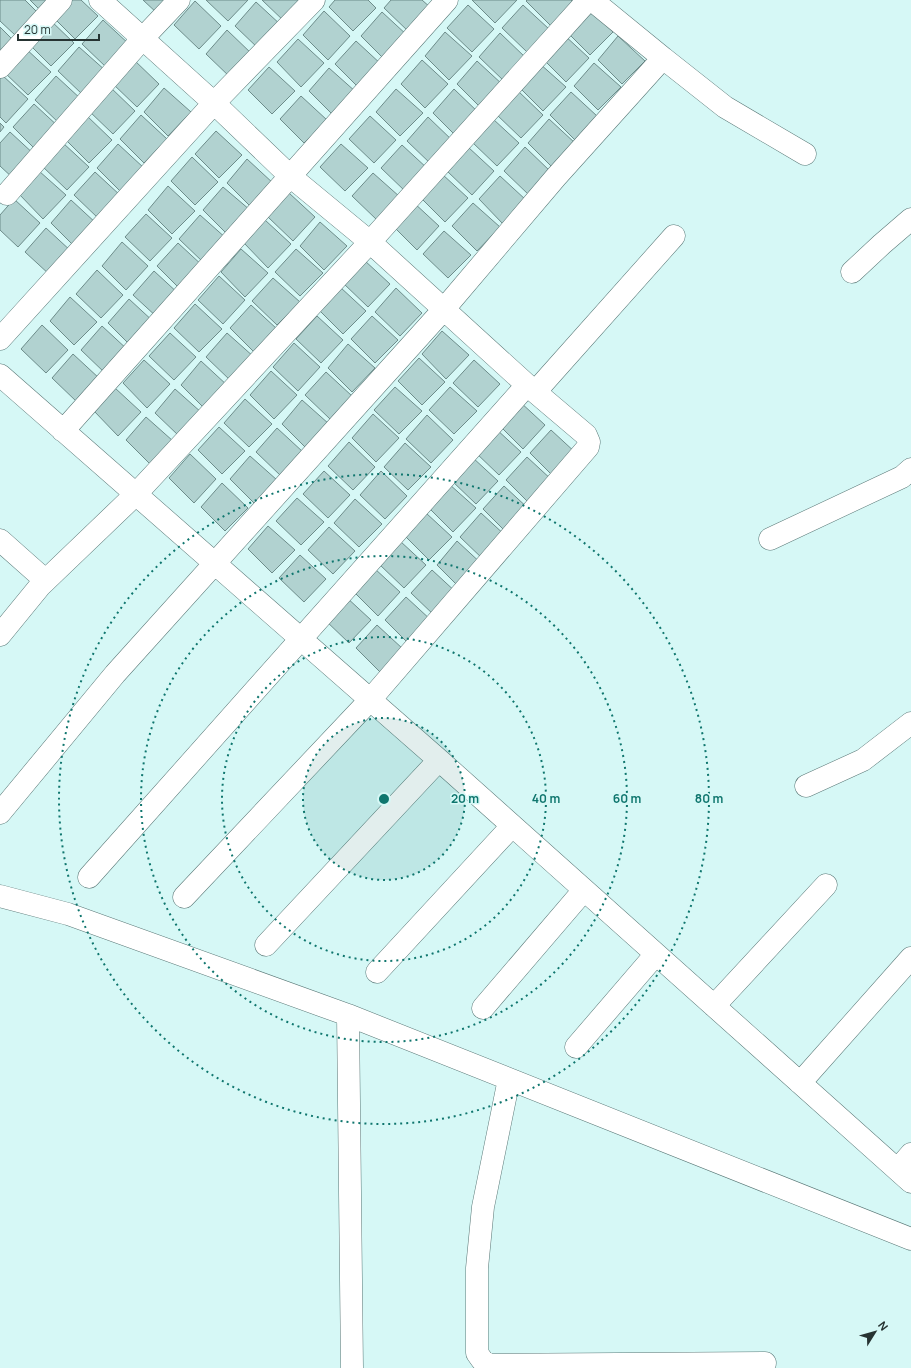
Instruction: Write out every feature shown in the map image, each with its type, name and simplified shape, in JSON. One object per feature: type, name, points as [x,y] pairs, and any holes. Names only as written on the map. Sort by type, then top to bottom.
[{"type":"street","points":[[0,67],[60,0]]},
{"type":"street","points":[[100,0],[214,103],[290,176],[370,242],[586,435],[589,442],[588,447],[370,700],[184,897]]},
{"type":"street","points":[[7,194],[143,38],[179,0]]},
{"type":"street","points":[[0,340],[214,103],[314,0]]},
{"type":"street","points":[[63,431],[447,0]]},
{"type":"street","points":[[0,635],[45,580],[136,494],[370,242],[588,0]]},
{"type":"street","points":[[592,0],[725,107],[805,154]]},
{"type":"street","points":[[0,813],[115,674],[444,309],[556,177],[663,58]]},
{"type":"street","points":[[852,272],[911,219]]},
{"type":"street","points":[[89,877],[300,639],[674,236]]},
{"type":"street","points":[[0,375],[438,760],[800,1083],[906,1168]]},
{"type":"street","points":[[770,539],[902,477],[911,469]]},
{"type":"street","points":[[0,540],[45,580]]},
{"type":"street","points":[[806,786],[863,760],[911,723]]},
{"type":"street","points":[[266,946],[438,760]]},
{"type":"street","points":[[377,972],[512,826]]},
{"type":"street","points":[[714,1006],[826,885]]},
{"type":"street","points":[[483,1008],[584,890]]},
{"type":"street","points":[[0,896],[68,914],[348,1015],[911,1239]]},
{"type":"street","points":[[576,1047],[656,954]]},
{"type":"street","points":[[800,1083],[911,958]]},
{"type":"street","points":[[348,1015],[352,1368]]},
{"type":"street","points":[[509,1079],[483,1207],[477,1260],[477,1353],[482,1360],[489,1365],[765,1363]]},
{"type":"building","points":[[0,0],[25,0],[37,12],[15,35],[0,21]]},
{"type":"building","points":[[30,0],[47,0],[39,9]]},
{"type":"building","points":[[64,0],[81,0],[98,16],[75,39],[51,15]]},
{"type":"building","points":[[143,0],[172,0],[158,14]]},
{"type":"building","points":[[206,0],[248,0],[228,21]]},
{"type":"building","points":[[262,0],[308,0],[286,23]]},
{"type":"building","points":[[335,0],[368,0],[376,8],[353,31],[329,7]]},
{"type":"building","points":[[391,0],[422,0],[431,8],[409,32],[384,8]]},
{"type":"building","points":[[472,0],[517,0],[495,23]]},
{"type":"building","points":[[571,0],[573,2],[551,26],[526,1]]},
{"type":"building","points":[[195,1],[221,26],[199,49],[174,25]]},
{"type":"building","points":[[256,2],[282,26],[260,50],[235,26]]},
{"type":"building","points":[[468,5],[494,29],[472,52],[447,28]]},
{"type":"building","points":[[523,5],[549,29],[527,52],[502,28]]},
{"type":"building","points":[[587,7],[613,32],[590,55],[566,31]]},
{"type":"building","points":[[324,11],[350,36],[328,60],[303,35]]},
{"type":"building","points":[[382,12],[408,36],[385,60],[361,36]]},
{"type":"building","points":[[48,18],[74,43],[51,66],[27,42]]},
{"type":"building","points":[[103,20],[130,45],[107,68],[82,44]]},
{"type":"building","points":[[0,27],[14,41],[0,55]]},
{"type":"building","points":[[227,30],[253,55],[231,78],[206,54]]},
{"type":"building","points":[[445,32],[472,56],[449,80],[425,56]]},
{"type":"building","points":[[500,33],[526,58],[504,81],[479,57]]},
{"type":"building","points":[[563,34],[589,58],[566,82],[542,58]]},
{"type":"building","points":[[618,36],[645,61],[622,84],[598,60]]},
{"type":"building","points":[[298,39],[324,63],[301,87],[277,62]]},
{"type":"building","points":[[356,41],[382,65],[359,88],[335,64]]},
{"type":"building","points":[[24,47],[51,72],[28,95],[3,71]]},
{"type":"building","points":[[79,47],[106,71],[83,95],[58,71]]},
{"type":"building","points":[[133,59],[159,84],[137,107],[112,83]]},
{"type":"building","points":[[422,60],[448,84],[425,108],[401,84]]},
{"type":"building","points":[[477,61],[503,85],[481,108],[457,84]]},
{"type":"building","points":[[539,63],[566,87],[543,111],[518,86]]},
{"type":"building","points":[[594,63],[621,87],[598,110],[574,86]]},
{"type":"building","points":[[269,67],[295,91],[272,114],[248,90]]},
{"type":"building","points":[[329,68],[356,92],[333,115],[309,91]]},
{"type":"building","points":[[2,75],[28,99],[6,123],[0,117],[0,77]]},
{"type":"building","points":[[56,76],[82,100],[60,124],[35,100]]},
{"type":"building","points":[[109,86],[135,111],[113,134],[88,110]]},
{"type":"building","points":[[164,88],[191,112],[168,136],[144,112]]},
{"type":"building","points":[[396,89],[423,113],[400,136],[376,112]]},
{"type":"building","points":[[454,89],[480,114],[457,137],[433,113]]},
{"type":"building","points":[[517,90],[543,115],[521,138],[496,114]]},
{"type":"building","points":[[571,92],[597,116],[575,140],[550,115]]},
{"type":"building","points":[[301,96],[327,120],[304,143],[280,119]]},
{"type":"building","points":[[34,104],[60,128],[37,151],[13,127]]},
{"type":"building","points":[[86,115],[112,140],[89,163],[65,139]]},
{"type":"building","points":[[141,115],[167,139],[144,163],[120,139]]},
{"type":"building","points":[[370,116],[396,140],[374,163],[349,139]]},
{"type":"building","points":[[428,117],[454,142],[432,165],[407,141]]},
{"type":"building","points":[[493,119],[519,143],[497,166],[472,142]]},
{"type":"building","points":[[549,119],[575,143],[552,167],[528,143]]},
{"type":"building","points":[[0,123],[4,127],[0,132]]},
{"type":"building","points":[[216,131],[242,155],[219,178],[195,154]]},
{"type":"building","points":[[10,132],[36,156],[14,179],[0,166],[0,143]]},
{"type":"building","points":[[63,143],[89,167],[67,190],[42,166]]},
{"type":"building","points":[[118,144],[144,168],[121,192],[97,168]]},
{"type":"building","points":[[341,144],[368,168],[345,191],[320,167]]},
{"type":"building","points":[[402,145],[428,169],[406,192],[381,168]]},
{"type":"building","points":[[468,147],[494,171],[472,195],[447,171]]},
{"type":"building","points":[[525,147],[551,172],[529,195],[504,171]]},
{"type":"building","points":[[192,157],[218,182],[195,205],[171,181]]},
{"type":"building","points":[[247,159],[274,184],[251,207],[227,183]]},
{"type":"building","points":[[39,171],[66,195],[43,219],[19,194]]},
{"type":"building","points":[[95,172],[121,196],[99,219],[74,195]]},
{"type":"building","points":[[373,173],[400,197],[377,220],[352,196]]},
{"type":"building","points":[[442,174],[468,198],[445,222],[421,198]]},
{"type":"building","points":[[500,176],[526,200],[503,224],[479,199]]},
{"type":"building","points":[[168,186],[195,211],[172,234],[148,210]]},
{"type":"building","points":[[223,187],[250,210],[227,234],[203,210]]},
{"type":"building","points":[[289,193],[315,217],[293,241],[268,217]]},
{"type":"building","points":[[14,199],[40,223],[18,247],[0,230],[0,215]]},
{"type":"building","points":[[71,200],[97,224],[75,247],[51,223]]},
{"type":"building","points":[[413,202],[439,226],[417,250],[392,225]]},
{"type":"building","points":[[473,203],[500,227],[477,251],[452,226]]},
{"type":"building","points":[[146,214],[172,238],[150,261],[125,237]]},
{"type":"building","points":[[200,215],[227,239],[204,263],[179,239]]},
{"type":"building","points":[[265,220],[291,244],[268,268],[244,243]]},
{"type":"building","points":[[320,222],[347,246],[324,270],[300,246]]},
{"type":"building","points":[[46,228],[72,252],[50,275],[25,252]]},
{"type":"building","points":[[444,231],[471,255],[448,278],[423,254]]},
{"type":"building","points":[[122,242],[148,266],[126,290],[102,266]]},
{"type":"building","points":[[178,243],[204,267],[181,290],[157,266]]},
{"type":"building","points":[[241,249],[268,273],[245,297],[221,272]]},
{"type":"building","points":[[296,249],[323,273],[300,296],[275,272]]},
{"type":"building","points":[[364,260],[390,284],[368,307],[343,283]]},
{"type":"building","points":[[97,270],[123,295],[101,318],[76,294]]},
{"type":"building","points":[[154,271],[180,295],[158,318],[133,295]]},
{"type":"building","points":[[219,276],[245,300],[223,324],[198,300]]},
{"type":"building","points":[[273,278],[300,302],[277,325],[252,301]]},
{"type":"building","points":[[340,287],[366,311],[343,334],[319,310]]},
{"type":"building","points":[[396,288],[422,313],[400,336],[375,312]]},
{"type":"building","points":[[70,297],[97,322],[74,345],[50,321]]},
{"type":"building","points":[[129,299],[155,323],[132,347],[108,323]]},
{"type":"building","points":[[195,304],[222,329],[199,352],[174,328]]},
{"type":"building","points":[[251,305],[277,329],[255,353],[230,328]]},
{"type":"building","points":[[317,316],[343,340],[321,363],[296,339]]},
{"type":"building","points":[[372,316],[398,340],[375,363],[351,339]]},
{"type":"building","points":[[42,325],[68,350],[46,373],[21,349]]},
{"type":"building","points":[[102,326],[129,351],[106,374],[81,350]]},
{"type":"building","points":[[442,331],[469,355],[446,379],[422,354]]},
{"type":"building","points":[[170,333],[196,357],[174,380],[149,356]]},
{"type":"building","points":[[227,333],[254,357],[231,381],[206,357]]},
{"type":"building","points":[[294,343],[320,367],[298,391],[273,367]]},
{"type":"building","points":[[348,344],[375,368],[352,392],[328,368]]},
{"type":"building","points":[[73,354],[100,379],[77,402],[52,378]]},
{"type":"building","points":[[419,358],[445,382],[422,405],[398,381]]},
{"type":"building","points":[[144,360],[170,384],[147,408],[123,383]]},
{"type":"building","points":[[474,360],[500,384],[478,407],[453,383]]},
{"type":"building","points":[[201,361],[228,386],[205,409],[181,385]]},
{"type":"building","points":[[271,371],[297,395],[274,419],[250,395]]},
{"type":"building","points":[[326,372],[352,396],[330,419],[305,395]]},
{"type":"building","points":[[395,387],[422,411],[399,434],[374,410]]},
{"type":"building","points":[[450,387],[477,411],[454,434],[429,410]]},
{"type":"building","points":[[115,388],[141,412],[118,436],[94,411]]},
{"type":"building","points":[[175,389],[202,413],[179,436],[155,413]]},
{"type":"building","points":[[245,399],[272,424],[249,447],[224,423]]},
{"type":"building","points":[[302,400],[329,424],[306,448],[282,424]]},
{"type":"building","points":[[519,401],[545,425],[523,449],[498,424]]},
{"type":"building","points":[[373,414],[399,438],[376,462],[352,438]]},
{"type":"building","points":[[427,415],[453,440],[431,463],[406,439]]},
{"type":"building","points":[[146,417],[173,441],[150,464],[126,440]]},
{"type":"building","points":[[219,427],[245,451],[222,474],[198,450]]},
{"type":"building","points":[[277,428],[303,452],[281,476],[256,452]]},
{"type":"building","points":[[495,428],[521,452],[499,475],[474,451]]},
{"type":"building","points":[[551,430],[577,454],[554,477],[530,453]]},
{"type":"building","points":[[349,442],[375,467],[353,490],[328,466]]},
{"type":"building","points":[[405,443],[431,467],[408,490],[384,467]]},
{"type":"building","points":[[190,454],[216,479],[194,503],[169,478]]},
{"type":"building","points":[[250,456],[277,480],[254,503],[230,479]]},
{"type":"building","points":[[472,457],[498,481],[476,504],[451,480]]},
{"type":"building","points":[[527,457],[553,481],[530,504],[506,480]]},
{"type":"building","points":[[324,471],[350,495],[328,518],[303,494]]},
{"type":"building","points":[[381,471],[407,496],[385,519],[360,495]]},
{"type":"building","points":[[222,483],[248,508],[225,531],[201,507]]},
{"type":"building","points":[[449,484],[476,508],[453,532],[429,508]]},
{"type":"building","points":[[504,486],[530,510],[507,533],[483,509]]},
{"type":"building","points":[[297,498],[324,522],[301,545],[276,521]]},
{"type":"building","points":[[355,499],[382,524],[359,547],[334,523]]},
{"type":"building","points":[[426,513],[452,537],[429,560],[405,536]]},
{"type":"building","points":[[481,513],[507,537],[485,561],[460,537]]},
{"type":"building","points":[[268,526],[295,550],[272,573],[248,549]]},
{"type":"building","points":[[329,527],[355,551],[333,574],[308,550]]},
{"type":"building","points":[[400,541],[426,565],[404,588],[379,564]]},
{"type":"building","points":[[457,541],[484,566],[461,589],[437,565]]},
{"type":"building","points":[[300,555],[326,579],[304,602],[279,578]]},
{"type":"building","points":[[374,568],[400,592],[378,616],[353,591]]},
{"type":"building","points":[[432,570],[458,594],[436,617],[411,593]]},
{"type":"building","points":[[345,596],[371,620],[349,643],[324,619]]},
{"type":"building","points":[[406,597],[432,621],[409,644],[385,620]]},
{"type":"building","points":[[377,625],[403,649],[380,672],[356,648]]}]
